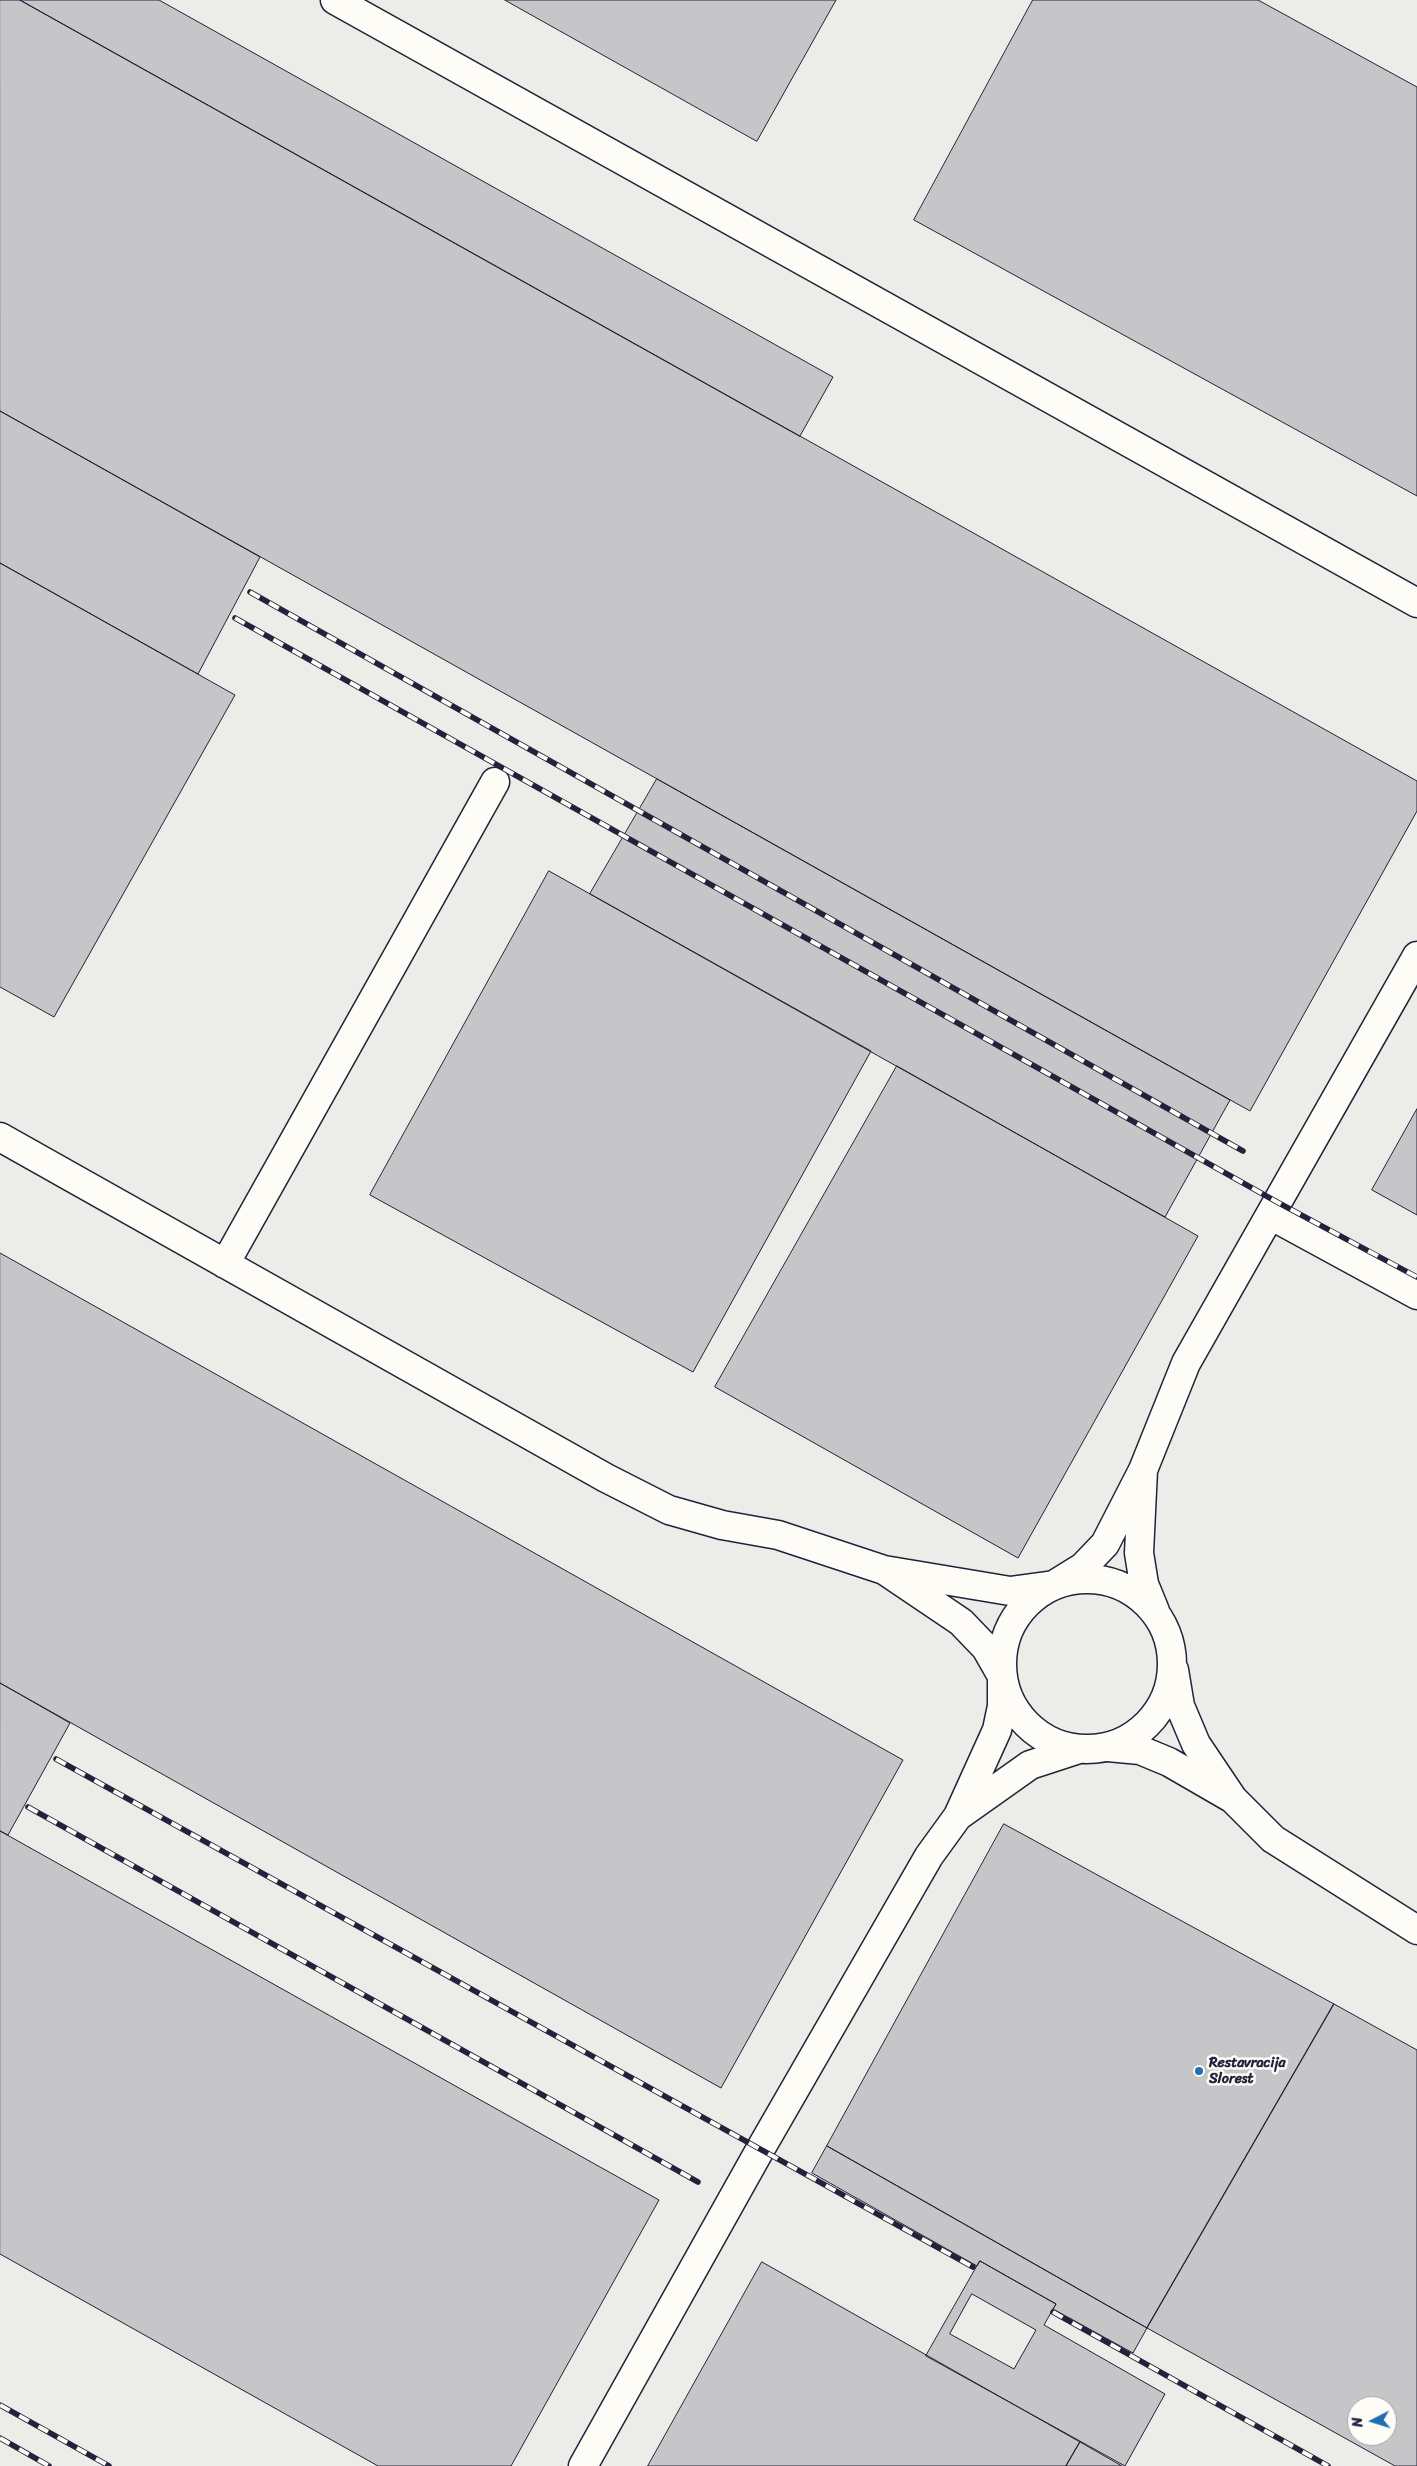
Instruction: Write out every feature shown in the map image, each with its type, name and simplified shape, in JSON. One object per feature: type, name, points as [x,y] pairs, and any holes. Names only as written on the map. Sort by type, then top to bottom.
[{"type":"street","points":[[335,0],[1417,603]]},
{"type":"street","points":[[225,1264],[495,782]]},
{"type":"street","points":[[583,2466],[756,2157],[929,1856],[958,1816],[997,1730],[1002,1706],[1003,1648],[1012,1622],[1030,1600],[1083,1567],[1105,1544],[1144,1470],[1186,1363],[1417,956]]},
{"type":"street","points":[[0,1137],[598,1473],[669,1510],[722,1526],[778,1535],[884,1570],[1010,1591],[1054,1585],[1081,1578],[1108,1581],[1135,1592],[1154,1611]]},
{"type":"street","points":[[1270,1215],[1417,1295]]},
{"type":"street","points":[[1144,1470],[1139,1553],[1144,1584],[1154,1611],[1168,1635],[1180,1706],[1196,1744],[1233,1799],[1273,1839],[1417,1930]]},
{"type":"street","points":[[884,1570],[961,1622],[986,1648],[1002,1676],[1012,1703],[1028,1726],[1052,1742],[1078,1749]]},
{"type":"street","points":[[1107,1747],[1133,1736],[1154,1717],[1168,1692],[1173,1664]]},
{"type":"street","points":[[958,1816],[1030,1765],[1078,1749],[1107,1747],[1140,1750],[1169,1762],[1233,1799]]},
{"type":"shaded area","points":[[0,0],[1417,0],[1417,2466],[0,2466]]},
{"type":"building","points":[[0,0],[20,0],[1417,781],[1417,811],[1250,1111],[0,411]]},
{"type":"building","points":[[20,0],[159,0],[833,377],[800,436]]},
{"type":"building","points":[[505,0],[836,0],[757,141]]},
{"type":"building","points":[[1033,0],[1258,0],[1417,87],[1417,496],[914,220]]},
{"type":"building","points":[[0,411],[260,557],[198,674],[0,563]]},
{"type":"building","points":[[0,563],[235,695],[54,1017],[0,987]]},
{"type":"building","points":[[657,779],[1230,1100],[1165,1217],[590,894]]},
{"type":"building","points":[[549,871],[871,1051],[693,1372],[370,1195]]},
{"type":"building","points":[[897,1066],[1198,1236],[1018,1558],[715,1387]]},
{"type":"building","points":[[1417,1109],[1417,1215],[1372,1190]]},
{"type":"building","points":[[0,1253],[903,1760],[721,2088],[0,1683]]},
{"type":"building","points":[[0,1683],[70,1723],[8,1835],[0,1831]]},
{"type":"building","points":[[1004,1824],[1334,2004],[1147,2328],[827,2146]]},
{"type":"building","points":[[0,1831],[659,2200],[511,2466],[378,2466],[0,2254]]},
{"type":"building","points":[[1334,2004],[1417,2050],[1417,2466],[1395,2466],[1359,2446],[1397,2446],[1397,2396],[1347,2396],[1347,2439],[1147,2328]]},
{"type":"building","points":[[827,2146],[1147,2328],[1133,2353],[1053,2309],[1056,2304],[980,2261],[977,2266],[812,2173]]},
{"type":"building","points":[[980,2261],[1056,2304],[1044,2325],[1165,2394],[1125,2466],[926,2356]],"holes":[[[972,2294],[1036,2330],[1014,2369],[950,2334]]]},
{"type":"building","points":[[762,2262],[1080,2442],[1066,2466],[648,2466]]},
{"type":"building","points":[[1080,2442],[1122,2466],[1066,2466]]},
{"type":"railway","points":[[250,592],[1243,1151]]},
{"type":"railway","points":[[235,618],[1277,1202],[1417,1277]]},
{"type":"railway","points":[[56,1759],[973,2267]]},
{"type":"railway","points":[[28,1807],[698,2182]]},
{"type":"railway","points":[[1053,2312],[1328,2466]]},
{"type":"railway","points":[[0,2405],[109,2466]]},
{"type":"railway","points":[[0,2438],[49,2466]]},
{"type":"place","name":"Restavracija Slorest","points":[[1199,2071]]}]
